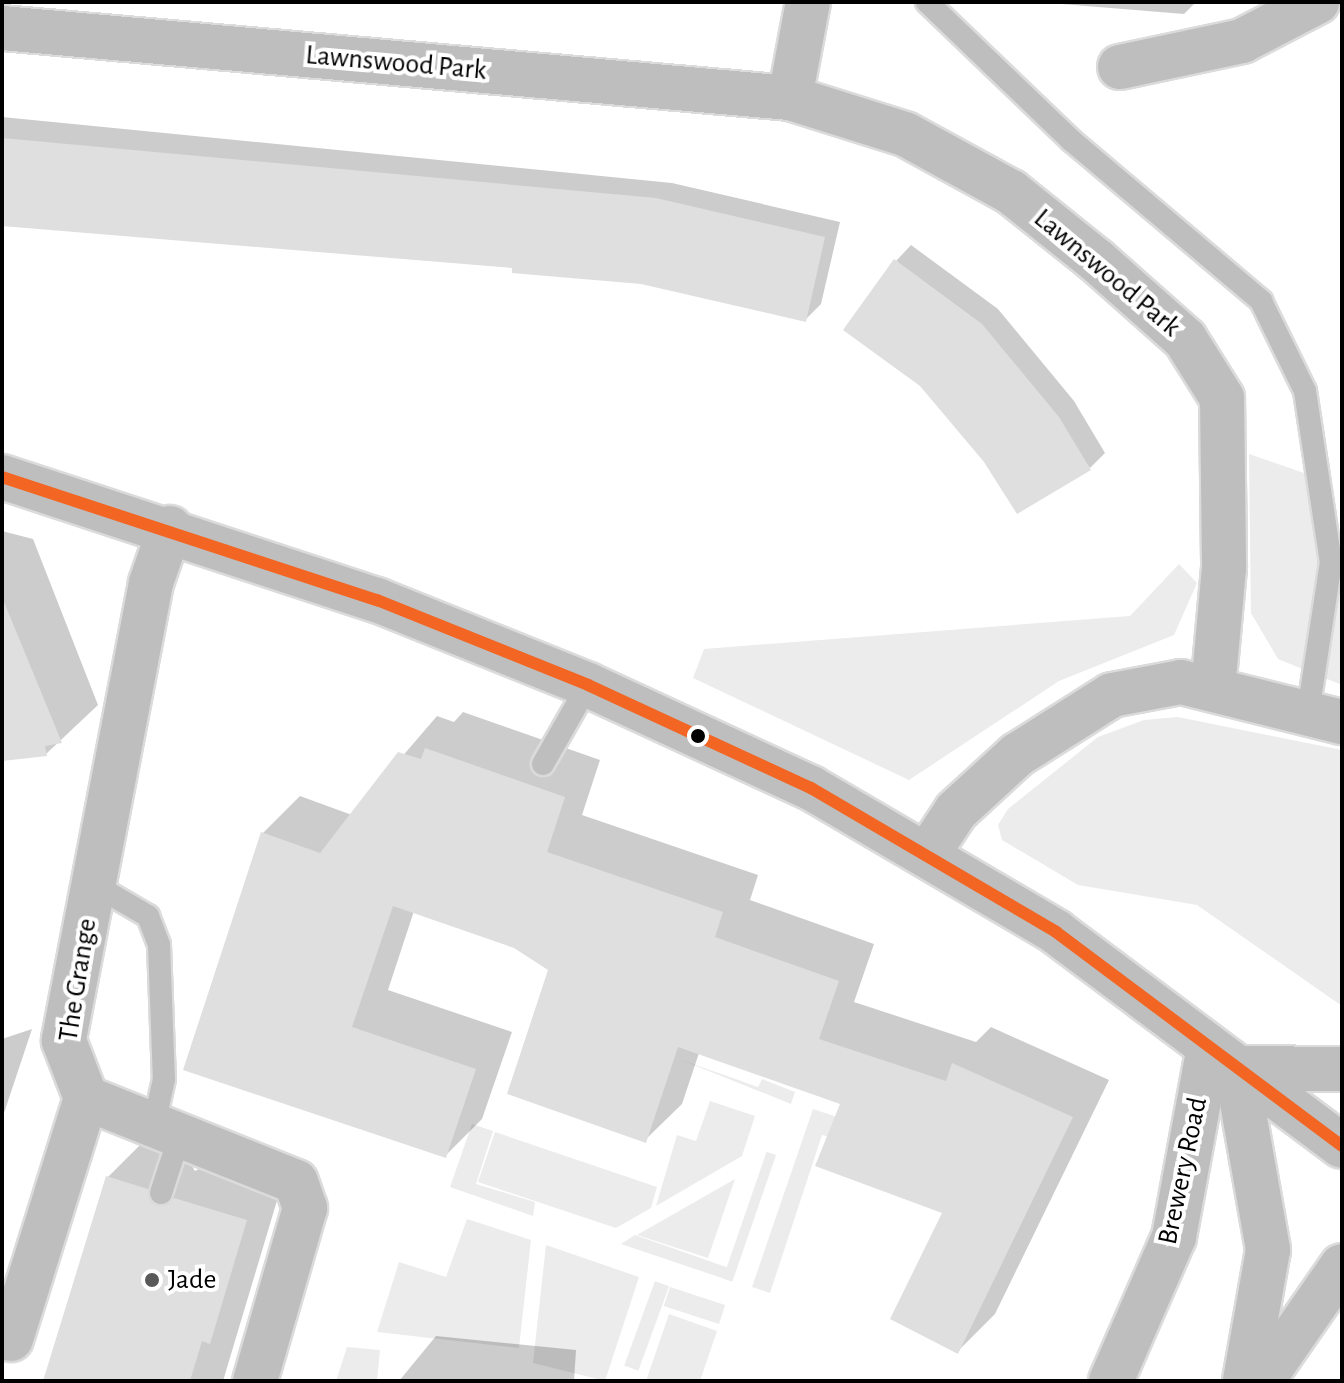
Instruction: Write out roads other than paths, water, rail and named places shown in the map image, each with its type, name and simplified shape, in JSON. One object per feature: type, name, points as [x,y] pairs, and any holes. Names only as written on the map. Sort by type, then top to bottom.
[{"type":"main road","points":[[790,98],[808,2]]},
{"type":"main road","points":[[1120,67],[1242,41],[1317,2]]},
{"type":"main road","name":"Lawnswood Park","points":[[2,28],[790,98],[905,134],[1011,192],[1185,339],[1222,398],[1224,568],[1213,688]]},
{"type":"main road","name":"Brewery Road","points":[[2,477],[170,528],[588,685],[929,852],[1056,932],[1342,1146]]},
{"type":"main road","name":"The Grange","points":[[86,1098],[68,1068],[64,1041],[151,583],[170,528]]},
{"type":"main road","points":[[929,852],[973,793],[1077,710],[1145,685],[1213,688],[1325,717]]},
{"type":"main road","points":[[1245,1381],[1268,1250],[1223,1058],[1342,1069]]},
{"type":"main road","name":"Brewery Road","points":[[1111,1381],[1174,1237],[1223,1058]]},
{"type":"main road","points":[[11,1339],[86,1098],[166,1134],[296,1182],[305,1208],[255,1381]]},
{"type":"main road","points":[[1262,1381],[1342,1266]]},
{"type":"lane","points":[[927,2],[1072,141],[1261,301],[1305,391],[1331,562],[1325,717]]},
{"type":"lane","points":[[543,764],[588,685]]},
{"type":"lane","points":[[93,884],[148,916],[159,945],[166,1134],[161,1193]]},
{"type":"place","name":"Jade","points":[[152,1280]]}]
